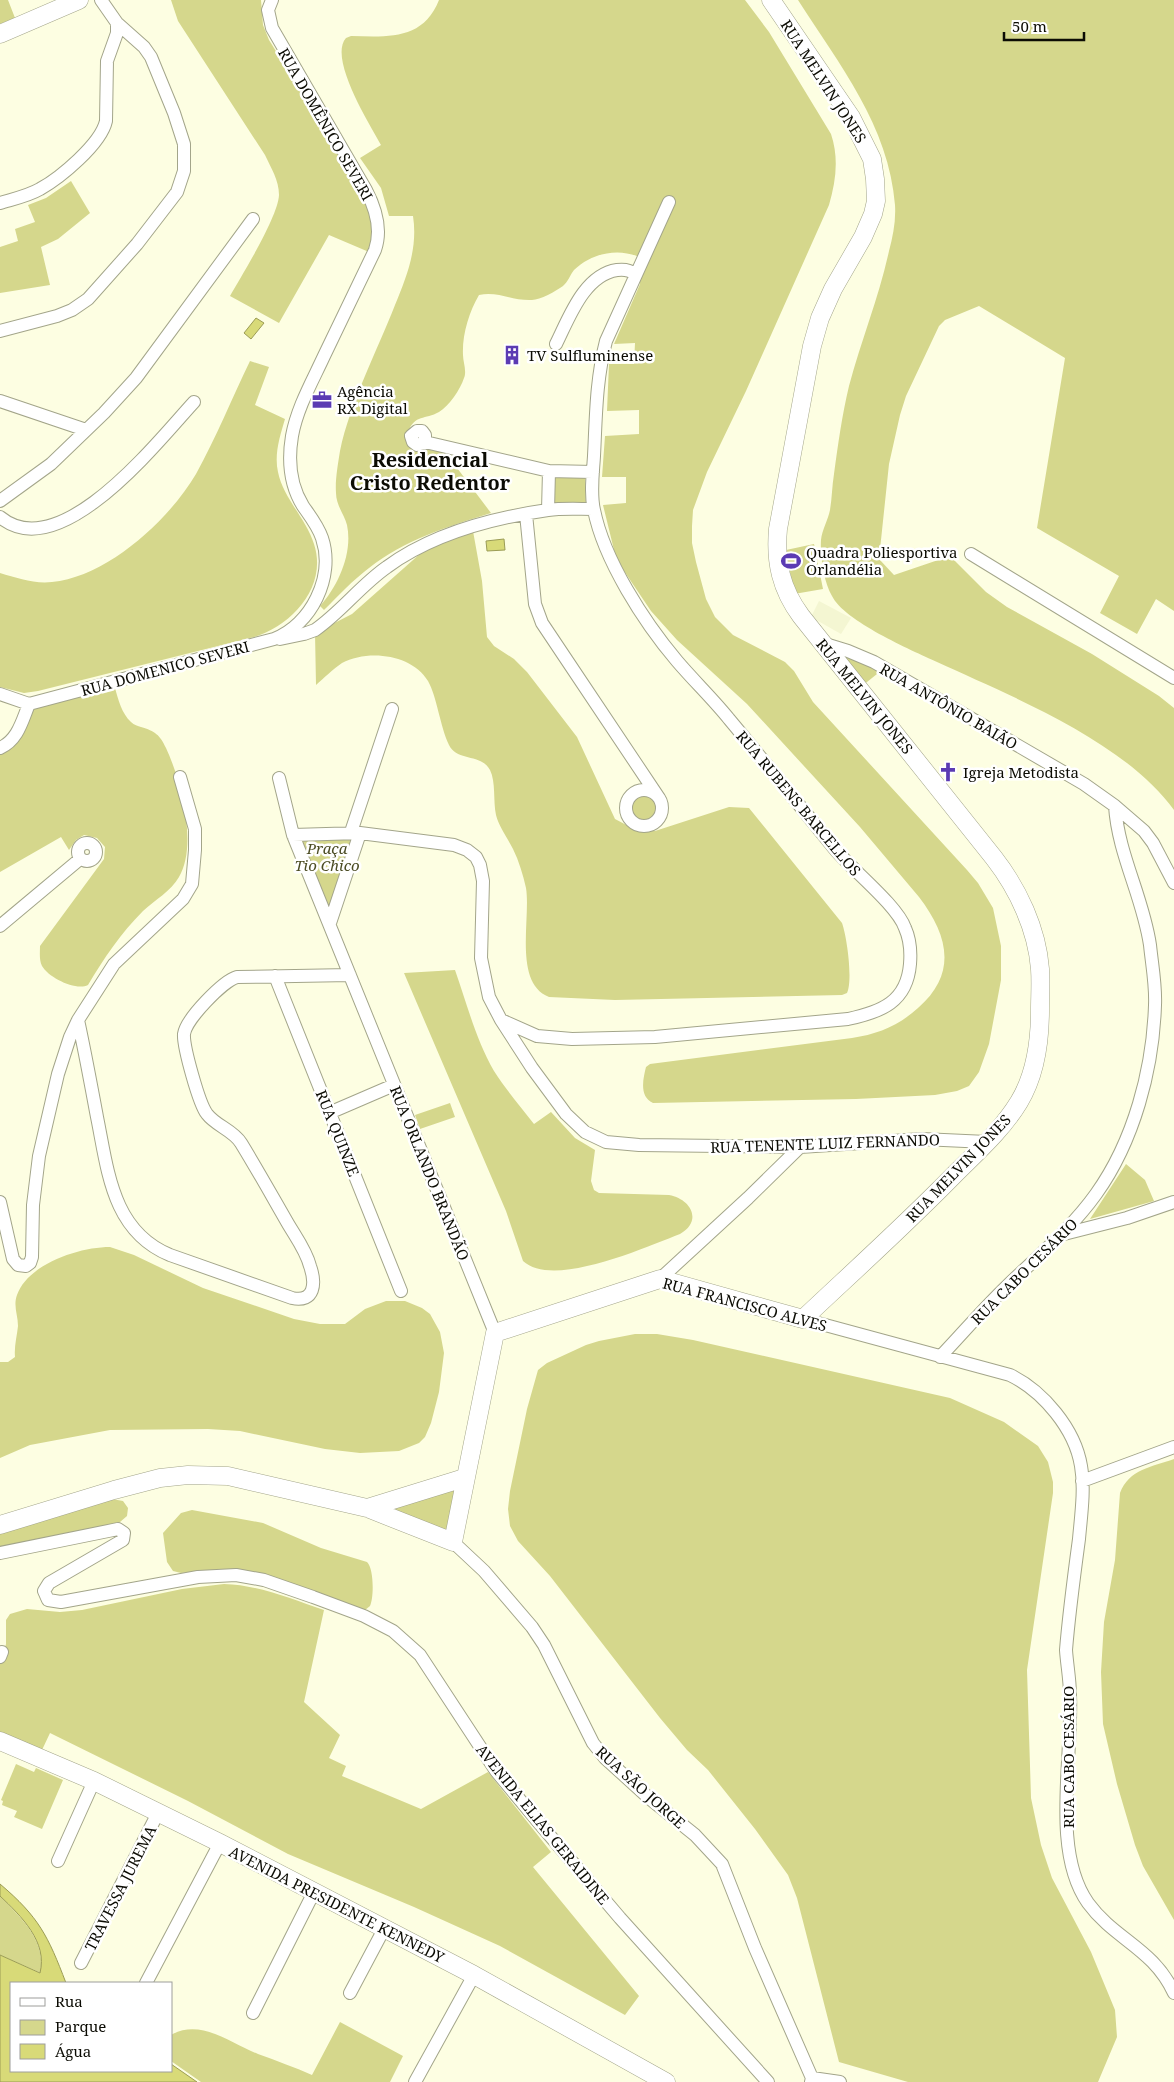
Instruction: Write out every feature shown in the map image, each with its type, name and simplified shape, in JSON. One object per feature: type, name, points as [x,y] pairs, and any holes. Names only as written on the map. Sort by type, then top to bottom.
[{"type":"street","points":[[0,34],[79,0]]},
{"type":"street","points":[[0,331],[57,316],[72,310],[88,299],[137,244],[177,192],[183,177],[185,164],[181,133],[151,57],[117,22],[101,0]]},
{"type":"street","name":"RUA MELVIN JONES","points":[[771,0],[851,117],[872,159],[875,179],[875,208],[870,223],[833,289],[820,318],[812,346],[778,529],[776,548],[783,585],[794,607],[1008,876],[1028,919],[1040,967],[1040,1028],[1036,1054],[1026,1088],[1019,1102],[987,1142],[926,1203],[803,1319]]},
{"type":"street","name":"RUA DOMÊNICO SEVERI","points":[[269,3],[275,33],[366,190],[374,210],[378,231],[375,250],[312,382],[292,435],[290,458],[293,482],[302,504],[320,533],[324,547],[321,585],[316,599],[307,614],[297,625]]},
{"type":"street","points":[[0,203],[32,193],[52,182],[102,134],[106,121],[107,61],[118,31],[117,22]]},
{"type":"street","points":[[112,44],[121,36],[129,36],[135,39]]},
{"type":"street","name":"RUA RUBENS BARCELLOS","points":[[500,1020],[537,1036],[572,1038],[655,1037],[848,1020],[879,1010],[896,999],[904,986],[909,972],[909,944],[902,920],[843,859],[728,718],[665,645],[635,603],[617,571],[608,552],[593,509],[598,378],[606,341],[669,202]]},
{"type":"street","points":[[0,501],[51,464],[104,413],[144,368],[253,219]]},
{"type":"street","points":[[556,344],[581,296],[592,283],[605,274],[616,270],[628,270],[635,274]]},
{"type":"street","points":[[0,401],[86,430]]},
{"type":"street","points":[[0,517],[13,525],[30,528],[48,527],[69,518],[100,497],[124,476],[194,402]]},
{"type":"street","points":[[425,442],[549,471],[593,472]]},
{"type":"street","points":[[548,510],[549,471]]},
{"type":"street","points":[[259,644],[315,630],[385,568],[432,541],[457,532],[526,514],[548,510],[593,509]]},
{"type":"street","points":[[526,514],[534,596],[542,623],[659,798]]},
{"type":"street","points":[[971,554],[1174,678]]},
{"type":"street","points":[[307,614],[305,621],[308,624],[323,622]]},
{"type":"street","name":"RUA DOMENICO SEVERI","points":[[29,704],[259,644],[281,636],[297,625]]},
{"type":"street","name":"RUA ANTÔNIO BAIÃO","points":[[822,643],[874,662],[1076,780],[1115,806],[1144,831],[1153,843],[1174,883]]},
{"type":"street","points":[[0,694],[29,704],[15,736],[9,743],[0,748]]},
{"type":"street","points":[[330,923],[392,710]]},
{"type":"street","points":[[0,1202],[11,1255],[15,1262],[21,1266],[26,1266],[31,1260],[33,1205],[39,1156],[64,1053],[78,1020],[114,964],[183,899],[190,888],[196,839],[180,777]]},
{"type":"street","name":"RUA ORLANDO BRANDÃO","points":[[280,778],[292,835],[330,923],[495,1333]]},
{"type":"street","name":"RUA CABO CESÁRIO","points":[[940,1357],[1006,1287],[1064,1234],[1096,1193],[1117,1160],[1140,1099],[1154,1029],[1155,1003],[1149,942],[1137,888],[1116,826],[1115,806]]},
{"type":"street","points":[[292,835],[355,833]]},
{"type":"street","name":"RUA TENENTE LUIZ FERNANDO","points":[[355,833],[454,846],[467,850],[476,857],[483,881],[482,958],[483,975],[489,997],[500,1020],[566,1114],[577,1127],[599,1139],[613,1144],[639,1146],[800,1146],[922,1139],[987,1142]]},
{"type":"street","points":[[0,926],[80,858]]},
{"type":"street","points":[[78,1020],[111,1187],[118,1203],[135,1230],[146,1243],[159,1251],[292,1298],[302,1299],[311,1293],[313,1282],[309,1262],[240,1141],[206,1112],[202,1106],[184,1034],[188,1022],[228,981],[244,976],[350,975]]},
{"type":"street","name":"RUA QUINZE","points":[[276,976],[401,1291]]},
{"type":"street","points":[[329,1112],[394,1085]]},
{"type":"street","points":[[660,1279],[748,1198],[800,1146]]},
{"type":"street","points":[[1064,1234],[1127,1218],[1174,1202]]},
{"type":"street","name":"RUA FRANCISCO ALVES","points":[[495,1333],[660,1279],[1010,1375],[1026,1384],[1046,1401],[1065,1427],[1077,1452],[1081,1466],[1082,1482]]},
{"type":"street","points":[[0,1525],[114,1490],[160,1478],[188,1474],[228,1476],[367,1508],[453,1542],[464,1478],[495,1333]]},
{"type":"street","points":[[1082,1482],[1174,1447]]},
{"type":"street","points":[[367,1508],[464,1478]]},
{"type":"street","name":"RUA CABO CESÁRIO","points":[[1082,1482],[1082,1514],[1066,1650],[1070,1694],[1067,1828],[1073,1872],[1080,1890],[1096,1913],[1152,1960],[1162,1971],[1174,1992]]},
{"type":"street","name":"AVENIDA ELIAS GERAIDINE","points":[[0,1553],[113,1529],[120,1530],[124,1533],[124,1538],[117,1545],[49,1583],[44,1593],[50,1600],[61,1602],[198,1577],[236,1575],[264,1580],[313,1597],[364,1616],[393,1631],[420,1655],[496,1771],[620,1918],[768,2082]]},
{"type":"street","name":"RUA SÃO JORGE","points":[[453,1542],[484,1571],[532,1627],[544,1645],[593,1743],[605,1758],[695,1836],[722,1864],[754,1948],[811,2080]]},
{"type":"street","name":"AVENIDA PRESIDENTE KENNEDY","points":[[0,1741],[94,1781],[220,1843],[474,1975],[666,2082]]},
{"type":"street","points":[[58,1861],[94,1781]]},
{"type":"street","name":"TRAVESSA JUREMA","points":[[81,1963],[158,1813]]},
{"type":"street","points":[[147,1982],[220,1843]]},
{"type":"street","points":[[253,2013],[314,1892]]},
{"type":"street","points":[[350,1993],[384,1929]]},
{"type":"street","points":[[415,2082],[474,1975]]},
{"type":"street","points":[[811,2080],[840,2082]]},
{"type":"shaded area","points":[[819,601],[851,618],[841,634],[811,617]]},
{"type":"green space","points":[[0,0],[8,0],[15,18],[0,24]]},
{"type":"green space","points":[[171,0],[261,0],[263,25],[269,40],[324,128],[367,202],[374,230],[369,252],[329,235],[279,323],[230,296],[259,246],[273,217],[279,195],[276,179],[265,155],[178,21]]},
{"type":"green space","points":[[439,0],[745,0],[769,32],[831,134],[836,170],[829,205],[746,391],[707,472],[693,510],[692,543],[706,599],[715,617],[733,635],[785,662],[794,671],[813,702],[967,870],[978,883],[993,908],[1001,946],[1001,980],[989,1044],[979,1072],[969,1086],[957,1091],[935,1095],[856,1099],[653,1103],[646,1097],[644,1092],[643,1082],[646,1067],[650,1064],[852,1038],[887,1028],[903,1020],[931,995],[944,968],[942,940],[937,925],[919,897],[860,827],[747,704],[677,640],[651,611],[622,568],[615,554],[603,505],[626,503],[626,477],[602,477],[605,436],[639,434],[639,410],[607,411],[609,364],[634,364],[635,343],[614,344],[640,284],[640,277],[648,262],[630,254],[610,253],[591,258],[574,270],[563,286],[539,299],[525,300],[493,294],[479,295],[469,316],[465,332],[463,355],[465,372],[460,388],[443,409],[417,420],[408,432],[422,449],[445,452],[491,513],[427,535],[397,549],[363,573],[324,610],[320,606],[338,579],[348,547],[347,525],[336,497],[337,472],[344,433],[357,396],[404,283],[413,251],[414,239],[413,216],[389,216],[381,188],[360,158],[381,145],[360,108],[346,75],[342,60],[342,48],[346,38],[351,36],[391,36],[414,29],[424,23]]},
{"type":"green space","points":[[798,0],[1174,0],[1174,611],[1156,599],[1137,634],[1100,613],[1119,576],[1037,528],[1065,358],[979,306],[945,320],[939,326],[906,396],[889,464],[879,559],[894,575],[950,556],[986,592],[1007,607],[1092,654],[1159,696],[1174,708],[1174,810],[1153,785],[1127,763],[1097,742],[1032,706],[879,634],[839,606],[829,590],[822,561],[821,547],[822,536],[830,510],[842,419],[854,369],[892,240],[895,205],[891,176],[872,122],[845,72]]},
{"type":"green space","points":[[71,181],[90,213],[58,239],[41,247],[50,285],[0,293],[0,247],[18,241],[15,229],[35,222],[28,205],[46,198]]},
{"type":"green space","points":[[250,361],[269,367],[255,405],[285,419],[277,452],[278,472],[289,499],[306,525],[314,544],[317,560],[316,575],[304,602],[281,624],[268,632],[254,637],[38,691],[24,693],[0,687],[0,573],[39,582],[52,582],[73,578],[115,558],[153,527],[170,510],[196,474]]},
{"type":"green space","points":[[585,476],[586,506],[552,507],[552,477]]},
{"type":"green space","points":[[473,531],[482,581],[487,637],[494,646],[514,659],[527,672],[577,737],[615,819],[634,829],[655,831],[729,807],[749,808],[842,923],[846,938],[849,969],[847,993],[842,995],[615,1000],[549,997],[538,990],[531,978],[527,964],[526,888],[517,858],[497,819],[492,775],[490,770],[481,761],[458,754],[449,745],[428,681],[421,672],[401,660],[376,655],[364,656],[342,663],[316,685],[315,633],[352,614],[430,545]]},
{"type":"green space","points":[[814,544],[823,589],[794,594],[786,550]]},
{"type":"green space","points":[[828,648],[882,670],[862,686]]},
{"type":"green space","points":[[115,688],[128,719],[135,725],[156,734],[162,740],[172,761],[182,794],[185,812],[187,848],[185,864],[176,882],[127,928],[88,985],[77,986],[56,979],[45,971],[40,961],[40,946],[104,859],[105,847],[97,838],[84,835],[76,840],[69,850],[61,837],[0,872],[0,750],[31,708]]},
{"type":"green space","points":[[643,795],[652,799],[656,808],[652,817],[643,821],[634,817],[630,808],[634,799]]},
{"type":"green space","name":"Praça Tio Chico","points":[[354,836],[329,913],[297,838]]},
{"type":"green space","points":[[455,970],[477,1034],[494,1071],[534,1124],[551,1112],[575,1138],[595,1150],[591,1181],[594,1190],[599,1193],[669,1195],[683,1201],[691,1211],[692,1217],[687,1229],[680,1234],[623,1256],[577,1268],[555,1270],[537,1268],[523,1261],[506,1211],[404,973]]},
{"type":"green space","points":[[450,1103],[455,1117],[420,1129],[415,1115]]},
{"type":"green space","points":[[1126,1164],[1145,1180],[1154,1201],[1090,1219]]},
{"type":"green space","points":[[110,1247],[134,1255],[203,1288],[294,1319],[320,1324],[345,1324],[365,1309],[386,1301],[405,1301],[422,1308],[430,1314],[440,1332],[444,1353],[439,1392],[431,1423],[425,1437],[419,1443],[399,1451],[360,1453],[325,1449],[240,1431],[208,1429],[110,1430],[30,1445],[0,1458],[0,1362],[8,1362],[15,1357],[18,1326],[17,1295],[23,1284],[32,1274],[56,1259],[84,1250]]},
{"type":"green space","points":[[635,1334],[657,1334],[693,1340],[950,1398],[1004,1422],[1038,1446],[1048,1462],[1053,1482],[1053,1493],[1027,1670],[1031,1798],[1041,1845],[1052,1878],[1091,1952],[1115,2010],[1117,2037],[1098,2082],[908,2082],[839,2062],[797,1898],[788,1875],[755,1829],[708,1770],[687,1750],[660,1718],[550,1576],[518,1541],[510,1526],[508,1509],[510,1491],[527,1409],[538,1370],[547,1363],[586,1345]]},
{"type":"green space","points":[[1174,1459],[1174,1920],[1143,1866],[1117,1784],[1103,1724],[1101,1672],[1104,1622],[1115,1560],[1120,1493],[1124,1485],[1135,1474]]},
{"type":"green space","points":[[464,1478],[453,1542],[367,1508]]},
{"type":"green space","points":[[112,1499],[123,1501],[128,1508],[127,1516],[120,1522],[0,1550],[0,1529]]},
{"type":"green space","points":[[192,1510],[263,1523],[321,1548],[367,1562],[371,1570],[373,1583],[370,1606],[365,1610],[328,1596],[194,1572],[181,1573],[173,1571],[167,1562],[163,1533],[181,1513]]},
{"type":"green space","points":[[224,1584],[262,1590],[324,1610],[304,1702],[340,1735],[329,1758],[346,1766],[342,1776],[421,1809],[488,1772],[551,1852],[533,1867],[639,1996],[625,2015],[500,1946],[414,1907],[288,1854],[188,1801],[50,1733],[42,1750],[0,1732],[0,1664],[6,1644],[6,1620],[10,1614],[27,1609],[60,1612],[82,1610],[182,1589]]},
{"type":"green space","points":[[16,1764],[34,1772],[36,1768],[63,1780],[42,1829],[14,1817],[17,1811],[2,1805],[3,1801],[1,1800]]},
{"type":"green space","points":[[0,1896],[24,1922],[36,1940],[41,1961],[41,1973],[0,1955]]},
{"type":"green space","points":[[340,2022],[403,2056],[390,2082],[201,2082],[172,2062],[172,2035],[194,2029],[216,2034],[258,2054],[312,2075]]},
{"type":"water","points":[[256,318],[264,323],[251,339],[244,333]]},
{"type":"water","points":[[504,539],[505,550],[487,551],[486,541]]},
{"type":"water","points":[[0,1884],[33,1917],[54,1952],[66,1982],[10,1982],[10,2072],[172,2072],[172,2065],[197,2082],[0,2082],[0,1955],[40,1973],[41,1962],[40,1951],[31,1930],[0,1896]]},
{"type":"place","name":"TV Sulfluminense","points":[[512,355]]},
{"type":"place","name":"Agência RX Digital","points":[[322,400]]},
{"type":"place","name":"Quadra Poliesportiva Orlandélia","points":[[791,561]]},
{"type":"place","name":"Igreja Metodista","points":[[948,772]]},
{"type":"district","name":"Residencial Cristo Redentor","points":[[430,470]]}]
